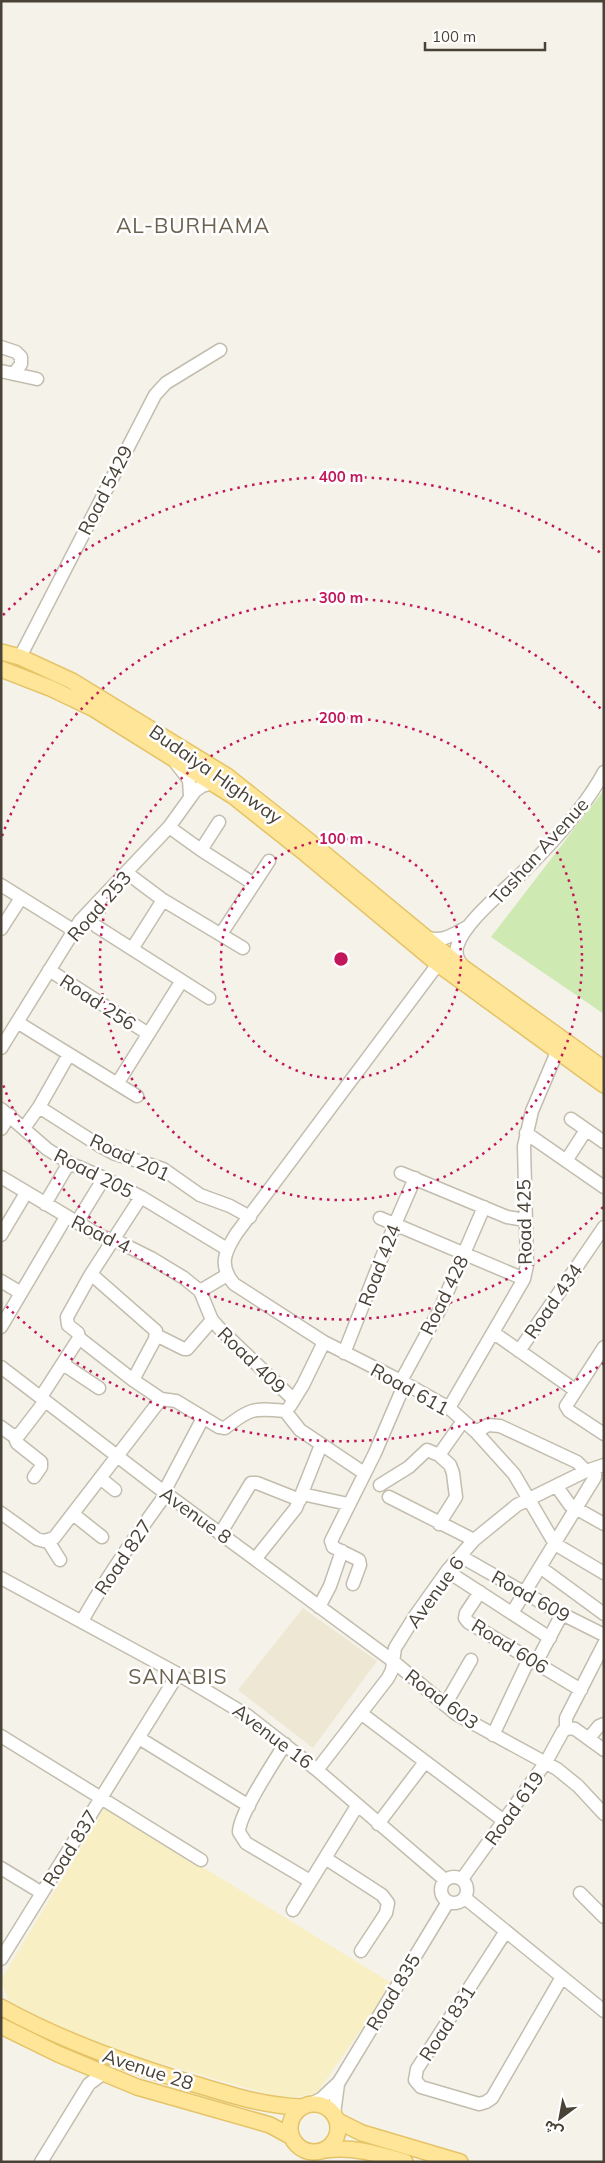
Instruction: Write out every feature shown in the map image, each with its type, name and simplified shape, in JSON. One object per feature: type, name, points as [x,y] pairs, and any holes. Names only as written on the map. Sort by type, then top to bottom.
[{"type":"main road","name":"Budaiya Highway","points":[[1,652],[20,657],[72,681],[227,776],[471,974],[604,1069]]},
{"type":"main road","name":"Budaiya Highway","points":[[1,668],[72,698],[212,782],[258,815],[438,964],[604,1085]]},
{"type":"main road","name":"Avenue 28","points":[[1,2007],[55,2035],[147,2071],[259,2103],[306,2106]]},
{"type":"main road","name":"Avenue 28","points":[[1,2026],[138,2087],[270,2125],[292,2137]]},
{"type":"main road","points":[[405,2162],[362,2150],[344,2148],[318,2152],[306,2151],[301,2149],[292,2137],[291,2120],[306,2106],[319,2104],[328,2108],[336,2117],[362,2134],[460,2162]]},
{"type":"main road","points":[[325,2150],[336,2141],[339,2128],[336,2117]]},
{"type":"street","points":[[1,347],[16,352],[21,357],[21,364],[7,372]]},
{"type":"street","name":"Road 5429","points":[[20,657],[155,395],[166,384],[220,350]]},
{"type":"street","points":[[7,372],[37,379]]},
{"type":"street","points":[[173,760],[189,780],[190,796]]},
{"type":"street","name":"Tashan Avenue","points":[[469,926],[555,838],[585,802],[604,772]]},
{"type":"street","name":"Road 253","points":[[1,1048],[73,930],[169,827],[190,796],[198,788],[212,782]]},
{"type":"street","points":[[201,850],[220,822]]},
{"type":"street","points":[[169,827],[254,884]]},
{"type":"street","points":[[220,934],[269,860]]},
{"type":"street","points":[[127,872],[164,900],[243,948]]},
{"type":"street","points":[[1,886],[73,930]]},
{"type":"street","points":[[1,929],[21,898]]},
{"type":"street","points":[[132,949],[164,900]]},
{"type":"street","points":[[96,926],[181,982],[209,998]]},
{"type":"street","points":[[421,935],[439,940],[448,938],[469,926]]},
{"type":"street","points":[[469,926],[457,947],[457,952],[460,964],[471,974]]},
{"type":"street","points":[[200,1291],[226,1275],[225,1260],[227,1249],[438,964]]},
{"type":"street","name":"Road 256","points":[[49,970],[147,1033]]},
{"type":"street","name":"Road 256","points":[[117,1084],[147,1033],[181,982]]},
{"type":"street","points":[[17,1022],[68,1056],[137,1096]]},
{"type":"street","name":"Road 425","points":[[449,1408],[524,1279],[527,1265],[524,1146],[532,1111],[557,1052]]},
{"type":"street","points":[[24,1128],[39,1107],[68,1056]]},
{"type":"street","name":"Road 201","points":[[39,1107],[113,1153],[163,1169],[200,1195],[230,1206],[250,1217]]},
{"type":"street","points":[[1,1129],[6,1112]]},
{"type":"street","name":"Road 205","points":[[6,1112],[47,1149],[69,1163],[141,1197],[227,1249]]},
{"type":"street","points":[[571,1119],[604,1142]]},
{"type":"street","points":[[566,1161],[586,1130]]},
{"type":"street","points":[[526,1133],[604,1188]]},
{"type":"street","points":[[45,1204],[69,1163]]},
{"type":"street","points":[[401,1173],[511,1218],[525,1220]]},
{"type":"street","name":"Road 4","points":[[1,1177],[72,1220],[112,1241],[119,1242],[151,1258],[184,1278],[200,1291]]},
{"type":"street","points":[[1,1327],[21,1293],[104,1178]]},
{"type":"street","name":"Road 424","points":[[344,1353],[415,1178]]},
{"type":"street","points":[[1,1235],[26,1193]]},
{"type":"street","name":"Road 205","points":[[79,1338],[78,1333],[68,1325],[67,1319],[91,1274],[141,1197]]},
{"type":"street","name":"Road 428","points":[[342,1551],[331,1545],[335,1531],[375,1453],[403,1382],[440,1309],[484,1207]]},
{"type":"street","points":[[380,1218],[524,1279]]},
{"type":"street","name":"Road 434","points":[[519,1350],[604,1227]]},
{"type":"street","points":[[91,1274],[153,1327],[156,1335],[184,1349],[187,1349],[212,1320]]},
{"type":"street","name":"Road 611","points":[[226,1275],[234,1284],[324,1342],[403,1382],[449,1408],[476,1432],[514,1474],[528,1501],[555,1544],[604,1573]]},
{"type":"street","points":[[1,1281],[21,1293]]},
{"type":"street","name":"Road 409","points":[[200,1291],[212,1320],[294,1400]]},
{"type":"street","points":[[494,1333],[575,1390]]},
{"type":"street","points":[[133,1380],[156,1335]]},
{"type":"street","points":[[14,1436],[20,1434],[79,1338],[161,1399],[176,1401],[219,1427],[225,1428],[247,1412],[261,1409],[285,1411],[300,1430],[382,1483],[409,1467],[427,1450],[439,1454],[452,1469],[456,1498],[439,1524]]},
{"type":"street","points":[[285,1411],[294,1400],[324,1342]]},
{"type":"street","points":[[604,1346],[567,1403],[567,1408],[604,1434]]},
{"type":"street","points":[[63,1364],[99,1388]]},
{"type":"street","name":"Avenue 8","points":[[1,1367],[165,1493],[256,1558],[393,1661]]},
{"type":"street","points":[[1,1513],[37,1540],[48,1541],[56,1536],[161,1399]]},
{"type":"street","name":"Road 827","points":[[82,1621],[99,1590],[165,1493],[203,1418]]},
{"type":"street","points":[[439,1454],[464,1421]]},
{"type":"street","points":[[476,1432],[488,1425],[500,1426],[577,1462],[597,1469],[595,1477],[512,1613]]},
{"type":"street","points":[[1,1427],[14,1436],[17,1443],[41,1462],[41,1467],[34,1477]]},
{"type":"street","points":[[256,1558],[301,1497],[321,1445]]},
{"type":"street","name":"Avenue 6","points":[[318,1770],[388,1678],[395,1648],[447,1571],[474,1540],[518,1505],[597,1469]]},
{"type":"street","points":[[100,1478],[116,1490]]},
{"type":"street","points":[[220,1534],[250,1483],[256,1483],[301,1497],[348,1504]]},
{"type":"street","points":[[557,1487],[567,1502],[604,1524]]},
{"type":"street","points":[[389,1497],[439,1524],[474,1540]]},
{"type":"street","points":[[73,1514],[102,1537]]},
{"type":"street","points":[[48,1541],[60,1560]]},
{"type":"street","points":[[319,1607],[335,1574],[342,1551],[358,1558],[360,1561],[353,1584]]},
{"type":"street","name":"Road 609","points":[[460,1556],[562,1614],[604,1635]]},
{"type":"street","points":[[540,1567],[604,1614]]},
{"type":"street","points":[[447,1571],[550,1638]]},
{"type":"street","name":"Avenue 16","points":[[1,1578],[226,1702],[318,1770],[357,1806],[445,1880]]},
{"type":"street","name":"Road 606","points":[[480,1592],[466,1613],[465,1618],[468,1622],[581,1690]]},
{"type":"street","points":[[493,1736],[532,1661],[550,1638],[562,1614]]},
{"type":"street","name":"Road 619","points":[[462,1879],[546,1762],[564,1731],[565,1721],[604,1645]]},
{"type":"street","points":[[445,1705],[471,1660]]},
{"type":"street","name":"Road 603","points":[[393,1661],[468,1722],[546,1762],[578,1786],[604,1814]]},
{"type":"street","name":"Road 837","points":[[1,1959],[178,1674]]},
{"type":"street","points":[[362,1714],[504,1821]]},
{"type":"street","points":[[589,1738],[599,1726],[604,1724]]},
{"type":"street","points":[[564,1731],[575,1729],[604,1750]]},
{"type":"street","points":[[1,1736],[201,1860]]},
{"type":"street","points":[[139,1738],[249,1806]]},
{"type":"street","points":[[285,1744],[249,1806],[239,1828],[243,1840],[310,1881]]},
{"type":"street","points":[[378,1824],[425,1762]]},
{"type":"street","points":[[293,1910],[357,1806]]},
{"type":"street","points":[[325,1858],[382,1895],[388,1903],[386,1913],[361,1951]]},
{"type":"street","points":[[1,1868],[42,1893]]},
{"type":"street","points":[[452,1877],[462,1879],[467,1886],[465,1898],[456,1904],[448,1902],[441,1892],[445,1880],[452,1877]]},
{"type":"street","points":[[580,1893],[604,1917]]},
{"type":"street","points":[[465,1898],[604,2011]]},
{"type":"street","name":"Road 835","points":[[306,2106],[326,2095],[339,2082],[448,1902]]},
{"type":"street","name":"Road 831","points":[[506,1931],[417,2069],[415,2080],[420,2087],[479,2104],[492,2098],[562,1977]]},
{"type":"street","points":[[83,2064],[87,2077],[85,2090]]},
{"type":"street","points":[[41,2162],[85,2090],[93,2080],[104,2073]]},
{"type":"street","name":"Road 835","points":[[336,2117],[336,2092],[339,2082]]},
{"type":"shaded area","points":[[303,1608],[377,1661],[313,1748],[238,1690]]},
{"type":"green space","points":[[604,790],[604,1014],[491,937]]},
{"type":"sand","points":[[105,1807],[393,1984],[317,2093],[285,2099],[89,2043],[8,2000],[1,1980]]},
{"type":"district","name":"AL-BURHAMA","points":[[193,225]]},
{"type":"district","name":"SANABIS","points":[[178,1676]]}]
